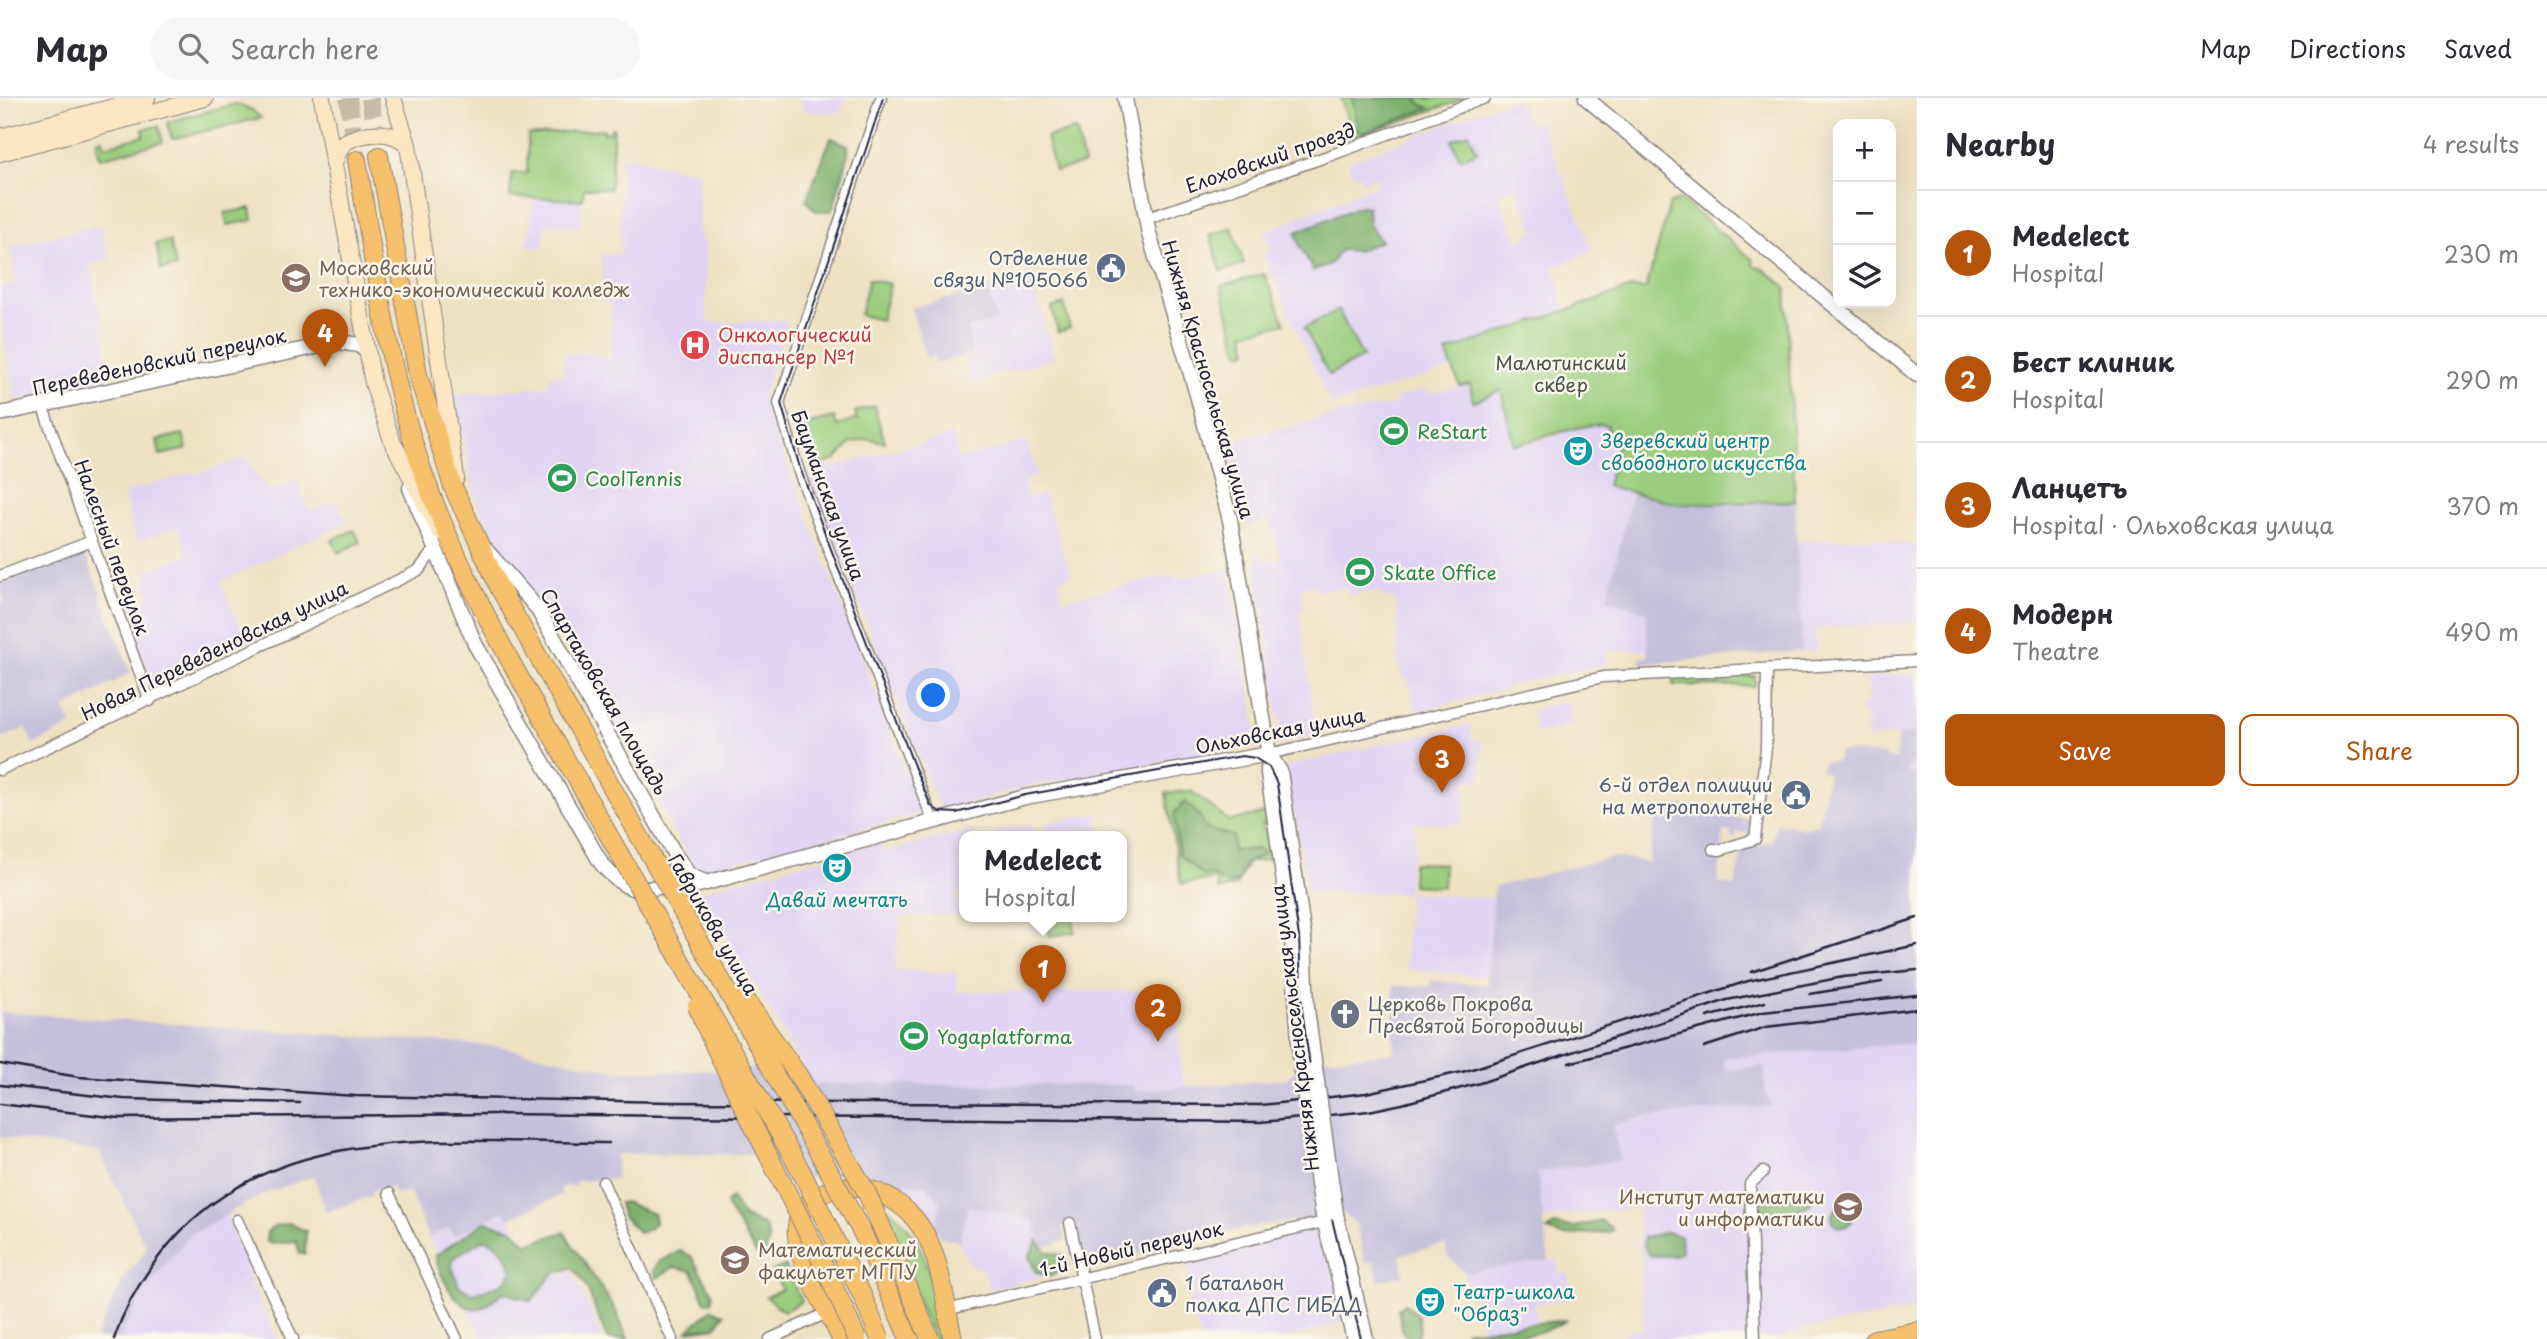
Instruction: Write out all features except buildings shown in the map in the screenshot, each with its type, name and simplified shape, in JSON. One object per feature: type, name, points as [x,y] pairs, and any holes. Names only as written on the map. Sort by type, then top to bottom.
[{"type":"main road","points":[[0,137],[147,98]]},
{"type":"main road","points":[[0,152],[205,98]]},
{"type":"main road","points":[[322,98],[366,351],[391,441],[600,820],[801,1171],[839,1246],[880,1339]]},
{"type":"main road","points":[[393,98],[408,145]]},
{"type":"main road","points":[[406,98],[408,145],[459,502]]},
{"type":"main road","points":[[333,164],[343,143],[358,137],[393,134],[408,145]]},
{"type":"main road","name":"Спартаковская площадь","points":[[379,156],[418,375],[472,534]]},
{"type":"main road","points":[[357,160],[382,306],[439,544],[479,602]]},
{"type":"main road","name":"Гаврикова улица","points":[[472,534],[500,589],[685,912],[858,1225],[909,1339]]},
{"type":"main road","points":[[685,912],[798,1075],[866,1191],[930,1339]]},
{"type":"main road","points":[[664,928],[740,1103],[826,1265],[857,1339]]},
{"type":"main road","points":[[841,1339],[803,1257],[797,1235],[799,1218],[808,1202],[822,1193],[845,1187],[865,1188],[885,1196],[915,1219],[934,1254],[953,1339]]},
{"type":"main road","points":[[1874,1339],[1917,1331]]},
{"type":"street","name":"Бауманская улица","points":[[881,98],[782,386],[780,410],[816,517],[933,821]]},
{"type":"street","name":"Нижняя Красносельская улица","points":[[1125,98],[1145,219],[1230,520],[1269,754],[1268,774],[1328,1217],[1354,1339]]},
{"type":"street","name":"Елоховский проезд","points":[[1145,219],[1337,153],[1485,98]]},
{"type":"street","points":[[1586,98],[1917,375]]},
{"type":"street","name":"Переведеновский переулок","points":[[0,414],[338,342],[359,345],[366,351]]},
{"type":"street","name":"Налесный переулок","points":[[42,405],[150,701]]},
{"type":"street","points":[[412,435],[425,505],[475,643],[601,863],[625,885],[642,889],[659,887],[677,869],[674,853]]},
{"type":"street","points":[[391,441],[439,544]]},
{"type":"street","name":"Спартаковская площадь","points":[[472,534],[537,608],[674,853],[689,874],[707,883]]},
{"type":"street","points":[[0,576],[92,541]]},
{"type":"street","name":"Новая Переведеновская улица","points":[[0,771],[409,575],[419,569],[439,544]]},
{"type":"street","name":"Ольховская улица","points":[[659,887],[691,887],[1039,794],[1269,754],[1603,677],[1917,661]]},
{"type":"street","points":[[1713,849],[1720,850],[1755,839],[1766,747],[1766,669]]},
{"type":"street","points":[[1755,1339],[1750,1184],[1763,1172]]},
{"type":"street","points":[[603,1182],[672,1339]]},
{"type":"street","points":[[388,1193],[457,1339]]},
{"type":"street","name":"Нижняя Красносельская улица","points":[[1328,1217],[1366,1339]]},
{"type":"street","name":"1-й Новый переулок","points":[[946,1310],[1328,1217]]},
{"type":"street","points":[[237,1220],[293,1339]]},
{"type":"street","points":[[1069,1223],[1095,1339]]},
{"type":"street","points":[[771,1339],[829,1312]]},
{"type":"shaded area","points":[[799,98],[847,98],[839,113],[804,111]]},
{"type":"shaded area","points":[[1516,98],[1530,125],[1540,122],[1593,252],[1553,267],[1566,311],[1447,352],[1453,368],[1331,405],[1263,255],[1272,251],[1264,231],[1378,185],[1376,177],[1362,182],[1359,174],[1353,176],[1348,162]],"holes":[[[1517,187],[1535,232],[1517,240],[1498,195]]]},
{"type":"shaded area","points":[[620,157],[639,157],[639,160],[698,172],[700,241],[705,241],[706,314],[709,323],[784,320],[786,326],[762,398],[767,397],[771,421],[921,811],[911,816],[707,869],[693,864],[545,608],[505,559],[478,506],[454,396],[549,386],[549,376],[564,375],[563,354],[596,352],[596,357],[610,356],[612,303],[604,303],[601,255],[621,254]]},
{"type":"shaded area","points":[[533,197],[582,200],[579,227],[545,224],[543,247],[528,246]]},
{"type":"shaded area","points":[[100,225],[109,260],[90,265],[112,379],[14,400],[0,306],[0,287],[17,282],[9,247]]},
{"type":"shaded area","points":[[1031,275],[1054,358],[973,382],[965,355],[972,352],[967,329],[997,320],[987,288]]},
{"type":"shaded area","points":[[987,288],[997,320],[967,329],[972,353],[936,364],[934,356],[926,358],[911,308]]},
{"type":"shaded area","points":[[1470,384],[1501,390],[1514,445],[1552,437],[1595,422],[1608,425],[1620,434],[1607,486],[1632,493],[1622,541],[1646,612],[1648,650],[1606,651],[1607,664],[1509,685],[1509,688],[1415,711],[1409,679],[1402,679],[1401,666],[1398,666],[1398,608],[1391,598],[1381,596],[1380,591],[1349,595],[1348,587],[1315,591],[1314,585],[1301,586],[1303,609],[1299,610],[1316,735],[1283,743],[1254,562],[1257,562],[1256,554],[1262,553],[1264,561],[1280,559],[1280,553],[1269,520],[1247,525],[1227,443],[1334,415],[1397,404],[1396,398],[1426,389],[1428,394]]},
{"type":"shaded area","points":[[953,435],[959,459],[1026,441],[1038,475],[1023,481],[1029,499],[1044,494],[1071,576],[1058,579],[1063,600],[1162,577],[1175,575],[1176,579],[1229,568],[1258,740],[1256,746],[1033,785],[945,809],[939,807],[808,473]]},
{"type":"shaded area","points":[[247,456],[255,475],[269,491],[296,479],[310,511],[337,500],[347,522],[220,582],[245,636],[151,680],[124,608],[149,598],[144,582],[150,579],[147,570],[188,555],[178,528],[137,541],[123,493],[195,472],[197,475]]},
{"type":"shaded area","points":[[1632,493],[1677,504],[1795,501],[1802,651],[1640,664],[1640,658],[1648,657],[1646,612],[1607,599]]},
{"type":"shaded area","points":[[1867,538],[1917,545],[1917,623],[1815,628],[1816,651],[1802,651],[1797,541]]},
{"type":"shaded area","points":[[84,551],[131,673],[64,708],[72,725],[33,745],[26,728],[0,739],[0,604],[4,602],[0,583]]},
{"type":"shaded area","points":[[1916,674],[1917,775],[1908,774],[1910,761],[1913,761],[1914,734],[1868,738],[1865,712],[1862,712],[1861,705],[1869,704],[1868,677]]},
{"type":"shaded area","points":[[1568,701],[1572,725],[1536,733],[1531,710]]},
{"type":"shaded area","points":[[1471,724],[1471,740],[1483,741],[1480,780],[1465,780],[1464,824],[1415,823],[1414,858],[1410,858],[1408,893],[1308,892],[1286,766]]},
{"type":"shaded area","points":[[1914,734],[1913,762],[1910,762],[1908,773],[1917,775],[1917,1043],[1724,1058],[1725,1070],[1765,1066],[1765,1093],[1772,1106],[1644,1117],[1613,1126],[1620,1160],[1537,1172],[1549,1260],[1465,1273],[1448,1257],[1445,1244],[1400,1255],[1404,1275],[1379,1281],[1374,1262],[1365,1263],[1356,1224],[1343,1213],[1247,1228],[1084,1267],[1076,1222],[1062,1225],[1066,1240],[1042,1248],[1034,1221],[968,1205],[959,1241],[939,1236],[935,1226],[940,1202],[927,1186],[840,1172],[771,1187],[753,1154],[616,1154],[616,1179],[576,1181],[575,1186],[561,1187],[561,1195],[509,1218],[505,1211],[453,1236],[449,1228],[428,1237],[410,1192],[394,1193],[393,1186],[372,1191],[372,1196],[326,1212],[314,1176],[261,1195],[190,1235],[146,1288],[120,1339],[95,1339],[123,1279],[147,1248],[99,1152],[0,1137],[0,1012],[496,1046],[619,1071],[714,1071],[799,1065],[812,1078],[813,1084],[1134,1085],[1135,1091],[1286,1079],[1293,1072],[1320,1068],[1322,1059],[1394,1053],[1393,986],[1430,986],[1431,981],[1487,985],[1494,887],[1613,857],[1649,862],[1655,817],[1634,814],[1634,809],[1656,808],[1656,812],[1668,814],[1669,808],[1677,809],[1678,805],[1699,808],[1699,812],[1752,820],[1750,834],[1737,832],[1735,838],[1731,837],[1731,832],[1724,831],[1718,883],[1735,886],[1742,851],[1773,840],[1776,823],[1805,828],[1819,825],[1828,773],[1820,771],[1823,761],[1838,761],[1839,751],[1885,755],[1885,758],[1896,759],[1898,735]]},
{"type":"shaded area","points":[[1096,814],[1099,831],[1046,831],[1045,823]]},
{"type":"shaded area","points":[[1033,825],[1034,831],[994,831]]},
{"type":"shaded area","points":[[959,833],[959,894],[956,895],[959,915],[900,916],[895,970],[956,973],[957,992],[1140,991],[1141,1002],[1169,999],[1171,1018],[1176,1018],[1182,1077],[1188,1088],[1135,1091],[1133,1085],[813,1084],[701,891],[880,843],[883,852]]},
{"type":"shaded area","points":[[1408,893],[1493,898],[1487,976],[1406,970]]},
{"type":"shaded area","points":[[1917,1043],[1917,1309],[1806,1329],[1777,1339],[1748,1336],[1729,1339],[1624,1339],[1623,1333],[1643,1329],[1637,1208],[1543,1218],[1537,1172],[1619,1160],[1613,1126],[1644,1117],[1772,1106],[1765,1093],[1765,1066],[1725,1070],[1724,1058]]},
{"type":"shaded area","points":[[899,1181],[927,1186],[940,1202],[935,1226]]},
{"type":"shaded area","points":[[952,1200],[1034,1221],[1049,1275],[990,1289],[984,1270],[968,1262],[959,1241],[943,1237]]},
{"type":"shaded area","points":[[506,1211],[536,1268],[553,1260],[561,1276],[572,1271],[603,1339],[483,1339],[428,1237],[449,1228],[453,1236]]},
{"type":"shaded area","points":[[228,1212],[230,1225],[248,1266],[244,1268],[277,1339],[120,1339],[146,1288],[160,1270],[190,1235]]},
{"type":"shaded area","points":[[1323,1227],[1347,1321],[1285,1339],[1201,1339],[1188,1299],[1193,1297],[1185,1258]]},
{"type":"shaded area","points":[[1556,1259],[1559,1274],[1568,1273],[1572,1299],[1534,1304],[1537,1321],[1483,1329],[1465,1273]]},
{"type":"green space","points":[[1341,98],[1467,98],[1353,138]]},
{"type":"green space","points":[[1352,98],[1417,98],[1420,104],[1429,108],[1363,133],[1355,128],[1357,121]]},
{"type":"green space","points":[[235,104],[252,110],[261,118],[172,139],[167,122]]},
{"type":"green space","points":[[159,126],[163,142],[100,158],[96,141],[103,139],[105,146],[144,136],[143,129]]},
{"type":"green space","points":[[611,128],[614,128],[610,189],[584,188],[582,200],[510,197],[512,173],[527,173],[528,135],[604,129],[604,133],[611,132]]},
{"type":"green space","points":[[1076,130],[1084,164],[1055,171],[1046,137]]},
{"type":"green space","points":[[1469,133],[1477,152],[1460,159],[1452,140]]},
{"type":"green space","points":[[831,138],[848,145],[847,158],[834,208],[831,211],[816,211],[806,201]]},
{"type":"green space","name":"Малютинский сквер","points":[[1681,200],[1752,259],[1754,266],[1761,267],[1786,287],[1795,501],[1677,504],[1607,486],[1619,434],[1607,430],[1608,425],[1599,425],[1576,428],[1514,445],[1501,390],[1473,402],[1470,384],[1460,386],[1446,352],[1631,288],[1646,289],[1670,203]]},
{"type":"green space","points":[[1360,206],[1368,207],[1369,224],[1381,241],[1357,251],[1341,250],[1330,264],[1313,271],[1296,232]]},
{"type":"green space","points":[[251,208],[253,220],[227,225],[225,213]]},
{"type":"green space","points":[[1232,228],[1244,264],[1221,271],[1210,235]]},
{"type":"green space","points":[[170,241],[176,267],[161,270],[156,244]]},
{"type":"green space","points":[[1264,274],[1285,323],[1244,333],[1248,351],[1239,353],[1221,286]]},
{"type":"green space","points":[[869,279],[890,284],[881,320],[860,315]]},
{"type":"green space","points":[[1064,304],[1070,328],[1058,332],[1052,308]]},
{"type":"green space","points":[[1338,310],[1363,357],[1329,375],[1304,328]]},
{"type":"green space","points":[[874,406],[885,442],[868,439],[851,443],[835,460],[812,467],[797,428],[834,417],[837,426],[857,419],[855,412]]},
{"type":"green space","points":[[183,434],[187,449],[160,455],[157,440]]},
{"type":"green space","points":[[354,530],[360,542],[338,553],[332,540]]},
{"type":"green space","points":[[1755,676],[1755,686],[1673,685],[1673,677]]},
{"type":"green space","points":[[1191,791],[1229,821],[1265,813],[1266,823],[1263,824],[1271,859],[1248,862],[1236,886],[1218,890],[1216,879],[1181,884],[1166,793]]},
{"type":"green space","points":[[1185,802],[1200,816],[1206,829],[1233,836],[1233,851],[1257,849],[1265,853],[1245,864],[1239,881],[1228,884],[1213,875],[1204,876],[1179,855],[1174,813]]},
{"type":"green space","points":[[1413,863],[1444,864],[1443,887],[1412,885]]},
{"type":"green space","points":[[1047,922],[1074,922],[1075,932],[1050,936]]},
{"type":"green space","points":[[1763,1192],[1806,1196],[1812,1202],[1801,1209],[1788,1212],[1761,1213],[1759,1201]]},
{"type":"green space","points":[[731,1198],[744,1217],[765,1226],[769,1240],[765,1254],[756,1254],[728,1208],[726,1203]]},
{"type":"green space","points":[[624,1202],[654,1214],[655,1223],[648,1230],[639,1233],[622,1215],[619,1203]]},
{"type":"green space","points":[[881,1204],[910,1230],[919,1246],[932,1282],[944,1339],[933,1339]]},
{"type":"green space","points":[[1842,1207],[1849,1210],[1852,1217],[1849,1224],[1842,1227],[1835,1224],[1832,1217],[1835,1210]]},
{"type":"green space","points":[[1602,1221],[1613,1229],[1610,1232],[1562,1236],[1547,1230],[1555,1225],[1574,1227]]},
{"type":"green space","points":[[485,1222],[512,1229],[527,1244],[564,1232],[614,1307],[628,1339],[608,1339],[584,1282],[572,1268],[554,1273],[531,1301],[504,1292],[485,1307],[473,1308],[465,1305],[450,1291],[440,1272],[436,1255]],"holes":[[[482,1240],[502,1250],[512,1272],[504,1283],[473,1294],[459,1286],[452,1267],[453,1258]]]},
{"type":"green space","points":[[289,1223],[306,1231],[305,1254],[300,1254],[296,1241],[271,1244],[266,1241],[267,1232],[274,1226]]},
{"type":"green space","points":[[1667,1232],[1681,1237],[1682,1251],[1674,1256],[1650,1256],[1644,1247],[1644,1237]]},
{"type":"green space","points":[[1037,1240],[1046,1251],[1065,1256],[1069,1265],[1049,1277],[1036,1272],[1029,1257]]},
{"type":"green space","points":[[680,1251],[691,1256],[713,1294],[711,1303],[706,1303],[692,1271],[674,1267],[657,1278],[654,1271],[658,1262]]},
{"type":"green space","points":[[784,1266],[802,1301],[784,1311],[766,1297],[782,1289],[773,1271]]},
{"type":"green space","points":[[1404,1303],[1418,1315],[1420,1330],[1416,1338],[1411,1339],[1403,1333],[1398,1309]]},
{"type":"green space","points":[[712,1309],[724,1314],[716,1327],[687,1331]]},
{"type":"green space","points":[[1567,1320],[1531,1334],[1464,1339],[1465,1331]]},
{"type":"tunnel","points":[[348,98],[357,160]]},
{"type":"tunnel","points":[[370,98],[379,156]]},
{"type":"tram line","points":[[883,98],[781,403],[800,468],[914,766],[931,806],[940,812],[956,813],[1025,795],[1242,756],[1255,758],[1269,767],[1277,784],[1299,937],[1302,1010],[1331,1215],[1361,1339]]},
{"type":"railway","points":[[1751,972],[1917,918]]},
{"type":"railway","points":[[0,1064],[79,1077],[355,1096],[671,1102],[1261,1105],[1366,1093],[1466,1071],[1748,981],[1917,945]]},
{"type":"railway","points":[[0,1104],[119,1118],[492,1114],[1261,1122],[1369,1111],[1402,1104],[1480,1083],[1727,1000],[1843,977],[1917,970]]},
{"type":"railway","points":[[1810,994],[1882,982]]},
{"type":"railway","points":[[1569,1063],[1763,1012],[1917,995]]},
{"type":"railway","points":[[1707,1017],[1765,1002]]},
{"type":"railway","points":[[1704,1047],[1766,1027],[1917,1009]]},
{"type":"railway","points":[[0,1085],[123,1099],[300,1103]]},
{"type":"railway","points":[[114,1339],[137,1288],[170,1243],[214,1202],[264,1174],[318,1156],[374,1145],[433,1141],[609,1143]]},
{"type":"place","name":"Отделение связи №105066","points":[[1111,268]]},
{"type":"place","name":"Московский технико-экономический колледж","points":[[296,278]]},
{"type":"place","name":"Онкологический диспансер №1","points":[[695,345]]},
{"type":"place","name":"Модерн","points":[[325,367]]},
{"type":"place","name":"ReStart","points":[[1394,431]]},
{"type":"place","name":"Зверевский центр свободного искусства","points":[[1578,451]]},
{"type":"place","name":"CoolTennis","points":[[562,478]]},
{"type":"place","name":"Skate Office","points":[[1360,572]]},
{"type":"place","name":"Ланцетъ","points":[[1442,793]]},
{"type":"place","name":"6-й отдел полиции на метрополитене","points":[[1796,795]]},
{"type":"place","name":"Давай мечтать","points":[[837,868]]},
{"type":"place","name":"Medelect","points":[[1043,1003]]},
{"type":"place","name":"Церковь Покрова Пресвятой Богородицы","points":[[1345,1014]]},
{"type":"place","name":"Yogaplatforma","points":[[914,1036]]},
{"type":"place","name":"Бест клиник","points":[[1158,1042]]},
{"type":"place","name":"Институт математики и информатики","points":[[1848,1207]]},
{"type":"place","name":"Математический факультет МГПУ","points":[[735,1260]]},
{"type":"place","name":"1 батальон полка ДПС ГИБДД","points":[[1162,1293]]},
{"type":"place","name":"Театр-школа \"Образ\"","points":[[1430,1302]]}]
